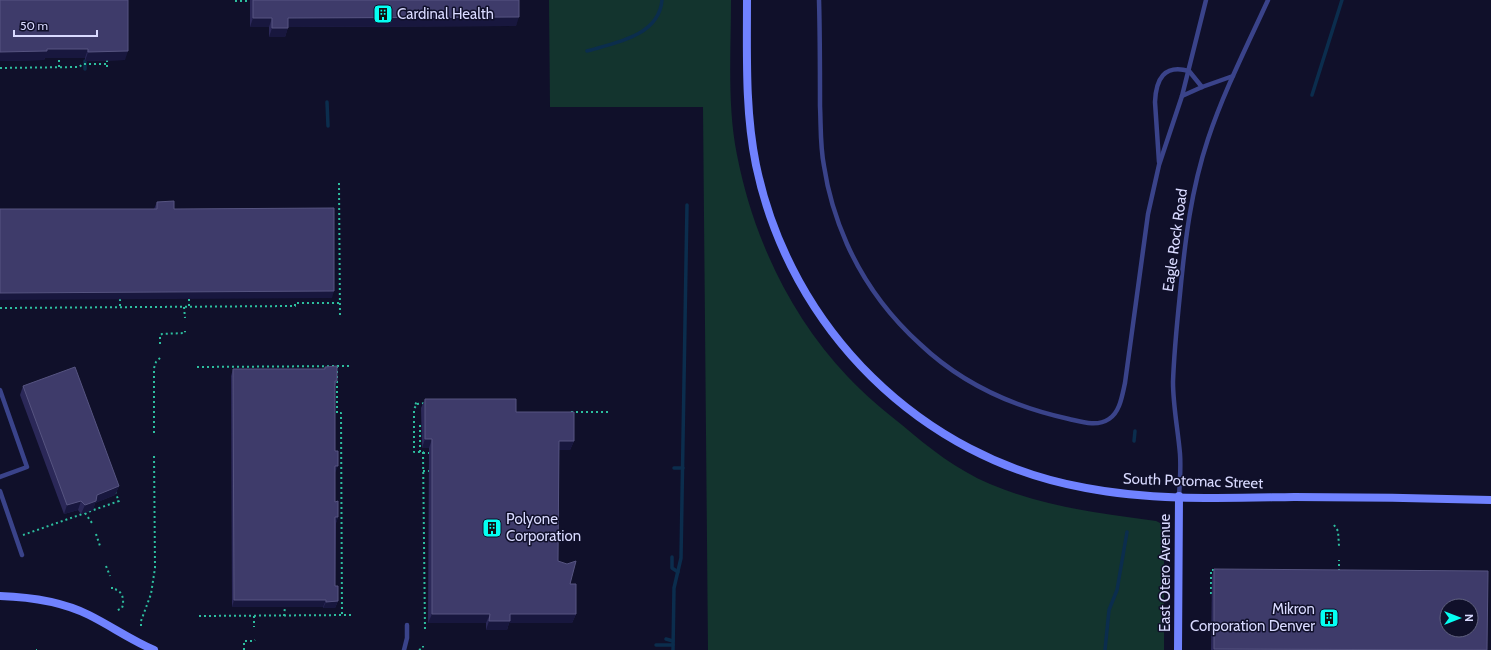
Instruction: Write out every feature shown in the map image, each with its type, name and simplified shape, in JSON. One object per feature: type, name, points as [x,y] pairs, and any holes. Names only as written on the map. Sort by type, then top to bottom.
[{"type":"main road","name":"South Potomac Street","points":[[747,0],[748,109],[752,146],[765,200],[778,237],[802,288],[832,332],[858,364],[876,383],[894,399],[927,423],[967,447],[1006,466],[1049,480],[1087,489],[1148,496],[1346,497],[1491,500]]},
{"type":"main road","name":"East Otero Avenue","points":[[1178,650],[1179,496]]},
{"type":"main road","points":[[0,596],[37,599],[75,609],[154,650]]},
{"type":"lane","points":[[820,0],[822,155],[832,202],[847,243],[868,282],[886,308],[904,329],[935,358],[972,383],[999,397],[1032,410],[1083,422],[1100,423],[1113,416],[1121,401],[1125,383],[1148,214],[1159,165],[1182,96],[1206,0]]},
{"type":"lane","name":"Eagle Rock Road","points":[[1179,496],[1180,455],[1174,406],[1173,380],[1175,341],[1186,235],[1194,190],[1208,140],[1233,76],[1268,0]]},
{"type":"lane","points":[[1159,165],[1155,93],[1159,82],[1163,75],[1175,68],[1188,71],[1202,87]]},
{"type":"lane","points":[[1182,96],[1233,76]]},
{"type":"lane","points":[[0,390],[27,467],[0,477]]},
{"type":"lane","points":[[0,491],[22,554]]},
{"type":"lane","points":[[404,650],[407,638],[407,624]]},
{"type":"path","points":[[235,1],[250,1]]},
{"type":"path","points":[[59,58],[59,68]]},
{"type":"path","points":[[29,60],[29,68]]},
{"type":"path","points":[[107,60],[107,70]]},
{"type":"path","points":[[0,68],[79,68],[83,64],[107,64]]},
{"type":"path","points":[[339,183],[340,317]]},
{"type":"path","points":[[325,298],[325,304]]},
{"type":"path","points":[[120,299],[120,307]]},
{"type":"path","points":[[189,299],[189,307]]},
{"type":"path","points":[[0,308],[295,306],[295,304],[339,303]]},
{"type":"path","points":[[184,307],[185,318]]},
{"type":"path","points":[[160,344],[160,335],[185,333],[185,331]]},
{"type":"path","points":[[154,433],[154,364],[160,358]]},
{"type":"path","points":[[283,366],[283,371]]},
{"type":"path","points":[[337,366],[337,413],[341,413],[342,615]]},
{"type":"path","points":[[197,367],[351,366]]},
{"type":"path","points":[[429,453],[414,452],[414,409],[416,404],[430,403]]},
{"type":"path","points":[[567,412],[610,412]]},
{"type":"path","points":[[414,423],[421,423],[420,452]]},
{"type":"path","points":[[423,453],[425,630]]},
{"type":"path","points":[[141,626],[141,621],[151,594],[155,572],[154,454]]},
{"type":"path","points":[[335,465],[341,465]]},
{"type":"path","points":[[423,471],[429,471]]},
{"type":"path","points":[[23,535],[119,501],[113,486]]},
{"type":"path","points":[[424,509],[429,509]]},
{"type":"path","points":[[85,513],[92,523]]},
{"type":"path","points":[[336,516],[341,516]]},
{"type":"path","points":[[1334,525],[1338,531],[1339,546]]},
{"type":"path","points":[[96,534],[100,546]]},
{"type":"path","points":[[424,559],[429,559]]},
{"type":"path","points":[[1332,571],[1339,572],[1340,560]]},
{"type":"path","points":[[106,566],[110,576]]},
{"type":"path","points":[[1211,594],[1211,570],[1218,570]]},
{"type":"path","points":[[112,587],[112,589],[120,592],[123,599],[122,608],[116,611]]},
{"type":"path","points":[[284,607],[284,616]]},
{"type":"path","points":[[199,616],[352,615]]},
{"type":"path","points":[[254,616],[254,627]]},
{"type":"path","points":[[244,650],[244,641],[255,640]]},
{"type":"path","points":[[419,650],[423,648],[423,646]]},
{"type":"green space","points":[[549,0],[731,0],[730,78],[732,117],[737,155],[744,186],[753,216],[777,274],[808,328],[827,353],[867,396],[933,450],[966,472],[1010,492],[1051,504],[1156,521],[1160,523],[1164,535],[1164,650],[708,650],[703,107],[550,107]]},
{"type":"building","points":[[0,0],[128,0],[128,51],[88,52],[88,49],[47,49],[47,51],[0,52]]},
{"type":"building","name":"Cardinal Health","points":[[253,0],[519,0],[519,17],[288,18],[288,28],[272,28],[272,18],[253,18]]},
{"type":"building","points":[[174,201],[174,209],[334,208],[334,291],[0,293],[0,209],[157,209],[157,202]]},
{"type":"building","points":[[337,366],[337,381],[335,381],[335,451],[338,451],[338,466],[335,466],[335,502],[338,501],[338,517],[335,517],[335,586],[338,586],[338,601],[234,600],[233,369],[325,369],[325,367]]},
{"type":"building","points":[[75,367],[119,486],[97,495],[96,501],[85,505],[81,501],[67,505],[23,386]]},
{"type":"building","name":"Polyone Corporation","points":[[425,399],[516,399],[516,412],[574,412],[574,441],[559,441],[558,561],[567,564],[576,561],[570,584],[576,584],[576,614],[510,614],[510,621],[489,621],[490,614],[432,614],[432,439],[425,439]]},
{"type":"building","name":"Mikron Corporation Denver","points":[[1214,569],[1488,571],[1487,650],[1214,649]]},
{"type":"waterway","points":[[587,51],[622,41],[644,30],[653,22],[659,12],[662,0]]},
{"type":"waterway","points":[[1312,95],[1342,0]]},
{"type":"waterway","points":[[85,61],[85,69]]},
{"type":"waterway","points":[[327,102],[328,126]]},
{"type":"waterway","points":[[673,650],[674,588],[681,558],[687,205]]},
{"type":"waterway","points":[[1134,441],[1135,431]]},
{"type":"waterway","points":[[674,468],[683,468]]},
{"type":"waterway","points":[[1105,650],[1109,610],[1117,590],[1127,532]]},
{"type":"waterway","points":[[672,557],[672,568],[678,572]]},
{"type":"waterway","points":[[666,639],[673,641]]},
{"type":"waterway","points":[[656,645],[673,645]]},
{"type":"place","name":"Cardinal Health","points":[[383,14]]},
{"type":"place","name":"Polyone Corporation","points":[[492,528]]},
{"type":"place","name":"Mikron Corporation Denver","points":[[1329,618]]}]
